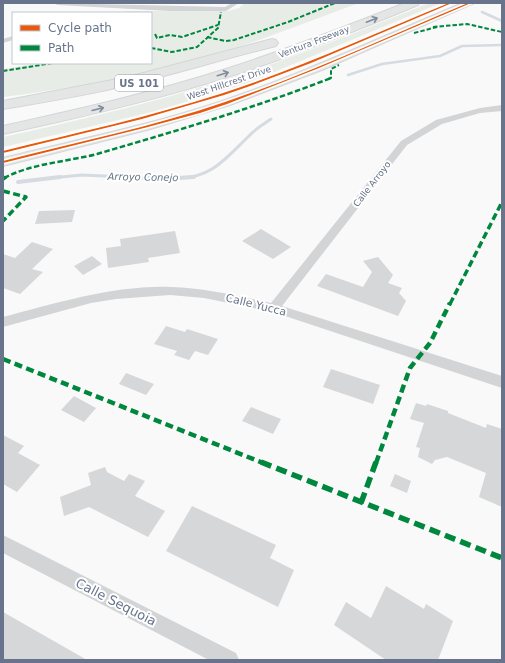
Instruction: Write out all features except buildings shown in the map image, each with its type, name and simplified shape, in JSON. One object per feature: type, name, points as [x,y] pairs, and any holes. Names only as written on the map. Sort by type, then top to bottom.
[{"type":"highway","name":"Ventura Freeway","points":[[3,131],[60,118],[225,73],[309,44],[414,3]]},
{"type":"highway","name":"Ventura Freeway","points":[[3,105],[130,81],[278,41],[146,82],[3,115]]},
{"type":"main road","name":"West Hillcrest Drive","points":[[3,152],[120,124],[223,94],[302,65],[451,3]]},
{"type":"main road","name":"West Hillcrest Drive","points":[[3,162],[136,129],[224,103],[290,79],[470,3]]},
{"type":"street","points":[[58,3],[170,9],[230,8],[236,3]]},
{"type":"street","points":[[68,12],[78,5]]},
{"type":"street","name":"Calle Arroyo","points":[[274,308],[404,143],[439,122],[480,111],[502,108]]},
{"type":"street","name":"Calle Yucca","points":[[3,322],[91,299],[141,292],[170,291],[204,294],[274,308],[502,382]]},
{"type":"street","name":"Calle Sequoia","points":[[3,544],[229,660]]},
{"type":"shaded area","points":[[245,3],[359,3],[266,38],[194,61],[108,81],[3,97],[3,69],[34,64],[152,64],[152,12],[125,12],[126,11],[228,11],[239,8]]},
{"type":"shaded area","points":[[429,3],[441,3],[245,84],[152,112],[3,147],[3,137],[150,102],[259,69]]},
{"type":"waterway","points":[[482,12],[502,21]]},
{"type":"waterway","name":"Arroyo Conejo","points":[[348,75],[382,64],[440,56],[462,46],[502,45]]},
{"type":"waterway","name":"Arroyo Conejo","points":[[187,177],[211,170],[254,131],[271,119]]},
{"type":"waterway","name":"Arroyo Conejo","points":[[54,178],[82,175],[137,178]]},
{"type":"waterway","name":"Arroyo Conejo","points":[[54,178],[60,177]]},
{"type":"waterway","name":"Arroyo Conejo","points":[[129,177],[137,178]]},
{"type":"waterway","name":"Arroyo Conejo","points":[[137,178],[161,179],[187,177]]},
{"type":"waterway","name":"Arroyo Conejo","points":[[180,178],[187,177]]},
{"type":"waterway","name":"Arroyo Conejo","points":[[187,177],[194,177]]},
{"type":"waterway","name":"Arroyo Conejo","points":[[18,182],[54,178]]},
{"type":"waterway","name":"Arroyo Conejo","points":[[137,178],[148,178]]},
{"type":"marked path","points":[[207,37],[225,41],[234,40],[288,22],[335,3]]},
{"type":"marked path","points":[[152,48],[172,52],[197,47],[218,28],[221,12]]},
{"type":"marked path","points":[[433,27],[467,24],[502,32]]},
{"type":"marked path","points":[[155,34],[157,38],[170,35],[182,37],[218,25]]},
{"type":"marked path","points":[[414,33],[437,27]]},
{"type":"marked path","points":[[3,71],[47,64]]},
{"type":"marked path","points":[[3,179],[11,174],[27,168],[92,155],[171,133],[252,107],[331,78],[331,69],[339,65]]},
{"type":"marked path","points":[[3,191],[26,197],[3,221]]},
{"type":"marked path","points":[[361,503],[410,368],[430,343],[502,202]]},
{"type":"marked path","points":[[3,359],[502,558]]},
{"type":"cycle path","points":[[3,152],[196,103],[310,62],[451,3]]},
{"type":"cycle path","points":[[3,162],[143,128],[226,103],[318,68],[470,3]]}]
